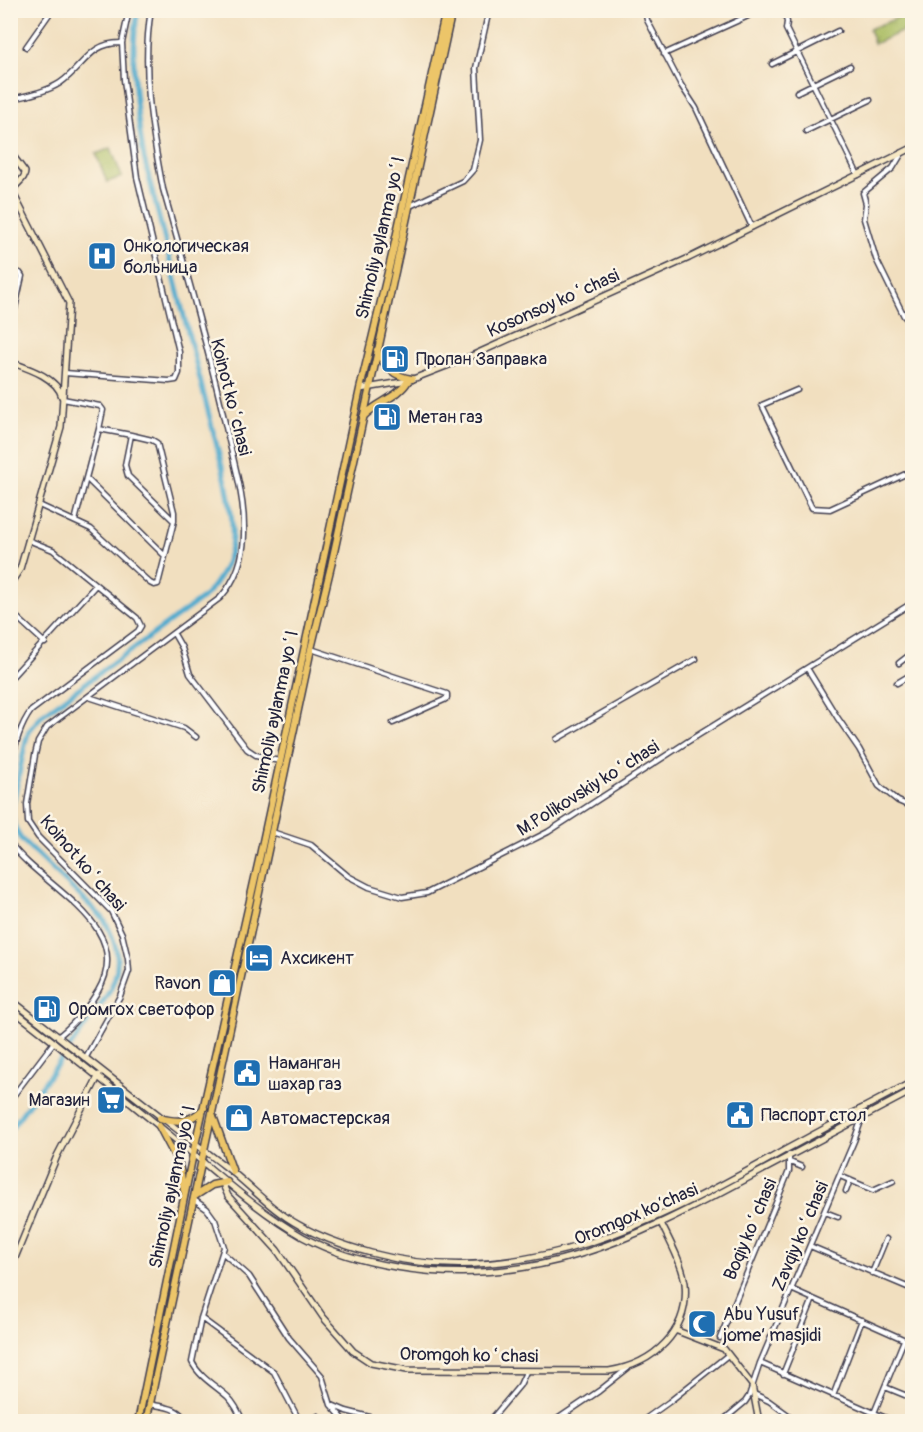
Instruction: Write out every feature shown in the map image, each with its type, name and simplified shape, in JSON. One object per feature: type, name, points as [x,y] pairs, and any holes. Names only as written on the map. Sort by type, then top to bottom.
[{"type":"main road","name":"Shimoliy aylanma yoʻl","points":[[269,831],[280,761],[360,389],[446,10]]},
{"type":"main road","name":"Shimoliy aylanma yoʻl","points":[[138,1422],[155,1363],[194,1198],[204,1150],[208,1109],[269,831],[331,566],[452,10]]},
{"type":"main road","name":"Kosonsoy koʻchasi","points":[[360,389],[410,380],[447,367],[595,301],[912,148]]},
{"type":"main road","points":[[10,152],[25,172],[23,179],[15,185],[12,193],[69,303],[62,399],[63,416],[58,440],[20,569],[10,585]]},
{"type":"main road","points":[[362,418],[374,406],[399,392],[410,380],[392,373],[382,361],[377,350]]},
{"type":"main road","points":[[10,362],[27,368],[52,382],[60,392],[62,399]]},
{"type":"main road","points":[[323,565],[331,566]]},
{"type":"main road","points":[[10,999],[83,1055],[99,1074]]},
{"type":"main road","points":[[10,1008],[78,1061],[99,1074]]},
{"type":"main road","points":[[10,1270],[57,1156],[99,1074]]},
{"type":"main road","name":"Oromgox ko‘chasi","points":[[99,1074],[233,1172],[259,1196],[295,1223],[314,1234],[386,1257],[426,1264],[448,1265],[502,1262],[564,1251],[619,1232],[681,1205],[912,1082]]},
{"type":"main road","name":"Oromgox ko‘chasi","points":[[99,1074],[226,1182],[288,1228],[326,1247],[377,1264],[442,1273],[502,1271],[544,1264],[609,1246],[662,1223],[790,1159],[912,1091]]},
{"type":"main road","name":"Shimoliy aylanma yoʻl","points":[[146,1422],[193,1154],[208,1109]]},
{"type":"main road","points":[[160,1118],[175,1122],[189,1120],[208,1109],[233,1172]]},
{"type":"main road","points":[[159,1126],[179,1164],[185,1196]]},
{"type":"main road","points":[[194,1198],[212,1185],[226,1182]]},
{"type":"main road","name":"Oromgoh koʻchasi","points":[[226,1182],[224,1186],[228,1196],[277,1250],[340,1338],[362,1358],[388,1368],[406,1370],[609,1371],[628,1368],[641,1362],[667,1344],[675,1330],[684,1300],[685,1282],[662,1223]]},
{"type":"main road","points":[[675,1330],[724,1349],[752,1385],[759,1422]]},
{"type":"street","points":[[26,47],[52,10]]},
{"type":"street","points":[[65,373],[169,381],[176,380],[178,376],[179,352],[137,177],[124,80],[122,43],[129,10]]},
{"type":"street","name":"Koinot koʻchasi","points":[[83,1055],[120,996],[126,981],[129,971],[125,946],[111,911],[38,837],[28,822],[27,813],[35,755],[42,734],[47,727],[216,602],[228,589],[243,552],[243,507],[217,390],[163,189],[154,136],[147,63],[151,10]]},
{"type":"street","points":[[409,206],[462,181],[474,170],[480,140],[476,68],[489,10]]},
{"type":"street","points":[[645,10],[647,20],[681,86],[696,108],[752,227]]},
{"type":"street","points":[[664,54],[748,16],[751,10]]},
{"type":"street","points":[[784,10],[786,29],[858,175]]},
{"type":"street","points":[[772,64],[838,30]]},
{"type":"street","points":[[10,99],[56,85],[97,48],[111,42],[122,43]]},
{"type":"street","points":[[797,92],[850,66]]},
{"type":"street","points":[[806,131],[870,100]]},
{"type":"street","name":"Kosonsoy koʻchasi","points":[[903,153],[893,168],[863,194],[866,204],[864,219],[876,259],[904,316],[912,320]]},
{"type":"street","points":[[10,270],[22,276],[10,331]]},
{"type":"street","points":[[797,390],[762,405],[812,508],[830,509],[912,471]]},
{"type":"street","points":[[62,399],[102,407],[103,412],[75,521]]},
{"type":"street","points":[[39,505],[99,535],[154,585],[159,583],[174,521],[174,512],[157,443],[99,429]]},
{"type":"street","points":[[131,435],[125,465],[128,477],[174,521]]},
{"type":"street","points":[[86,478],[166,556]]},
{"type":"street","points":[[10,767],[18,736],[25,718],[31,711],[140,629],[141,624],[137,618],[49,548],[28,540]]},
{"type":"street","points":[[10,679],[96,585]]},
{"type":"street","name":"M.Polikovskiy koʻchasi","points":[[269,831],[310,845],[348,876],[369,887],[402,897],[427,893],[548,832],[687,742],[912,603]]},
{"type":"street","points":[[10,611],[45,643]]},
{"type":"street","points":[[174,634],[182,648],[190,674],[247,749],[256,755],[280,761]]},
{"type":"street","points":[[311,649],[447,695],[444,700],[393,723]]},
{"type":"street","points":[[899,663],[912,653]]},
{"type":"street","points":[[557,739],[696,658]]},
{"type":"street","points":[[807,668],[859,748],[879,786],[898,801],[912,807]]},
{"type":"street","points":[[897,683],[912,674]]},
{"type":"street","points":[[89,698],[184,728],[196,737]]},
{"type":"street","points":[[10,843],[39,873],[88,917],[99,931],[105,947],[108,963],[101,985],[79,1019],[61,1038]]},
{"type":"street","points":[[10,1100],[56,1043]]},
{"type":"street","points":[[860,1109],[862,1118]]},
{"type":"street","name":"Zavqiy koʻchasi","points":[[721,1422],[749,1396],[760,1363],[840,1176],[862,1118]]},
{"type":"street","points":[[787,1149],[790,1159]]},
{"type":"street","name":"Boqiy koʻchasi","points":[[720,1338],[785,1181],[790,1159],[802,1167]]},
{"type":"street","points":[[840,1176],[873,1190],[893,1181]]},
{"type":"street","points":[[846,1191],[850,1180]]},
{"type":"street","points":[[194,1198],[207,1209],[215,1220],[223,1242],[223,1253],[201,1318],[193,1356],[194,1365],[202,1376],[238,1408],[243,1422]]},
{"type":"street","points":[[825,1212],[838,1217]]},
{"type":"street","points":[[872,1272],[886,1239]]},
{"type":"street","points":[[810,1246],[912,1289]]},
{"type":"street","points":[[223,1253],[249,1276],[288,1338],[322,1376],[331,1405],[346,1422]]},
{"type":"street","points":[[791,1289],[912,1343]]},
{"type":"street","points":[[783,1374],[813,1299]]},
{"type":"street","points":[[201,1318],[274,1372],[300,1422]]},
{"type":"street","points":[[833,1396],[862,1320]]},
{"type":"street","points":[[874,1413],[904,1340]]},
{"type":"street","points":[[641,1422],[728,1355]]},
{"type":"street","points":[[760,1363],[895,1422]]},
{"type":"street","points":[[553,1422],[628,1368]]},
{"type":"street","points":[[489,1422],[520,1385],[526,1372]]},
{"type":"street","points":[[885,1387],[912,1398]]},
{"type":"street","points":[[754,1394],[769,1401],[798,1422]]},
{"type":"street","points":[[149,1404],[175,1409],[181,1412],[186,1422]]},
{"type":"street","points":[[331,1405],[389,1422]]},
{"type":"street","points":[[308,1422],[318,1416]]},
{"type":"green space","points":[[912,12],[912,27],[874,44],[869,29]]},
{"type":"green space","points":[[111,148],[122,177],[107,182],[96,154]]},
{"type":"waterway","points":[[10,1130],[106,997],[117,967],[116,948],[103,918],[21,839],[15,828],[12,808],[29,731],[42,715],[204,597],[223,570],[232,543],[226,482],[144,158],[136,103],[134,66],[138,10]]},
{"type":"place","name":"Онкологическая больница","points":[[102,256]]},
{"type":"place","name":"Пропан Заправка","points":[[395,359]]},
{"type":"place","name":"Метан газ","points":[[387,417]]},
{"type":"place","name":"Ахсикент","points":[[259,958]]},
{"type":"place","name":"Ravon","points":[[222,983]]},
{"type":"place","name":"Оромгох светофор","points":[[47,1009]]},
{"type":"place","name":"Наманган шахар газ","points":[[247,1073]]},
{"type":"place","name":"Магазин","points":[[111,1100]]},
{"type":"place","name":"Паспорт стол","points":[[740,1115]]},
{"type":"place","name":"Автомастерская","points":[[239,1118]]},
{"type":"place","name":"Abu Yusuf jome’ masjidi","points":[[702,1324]]}]
